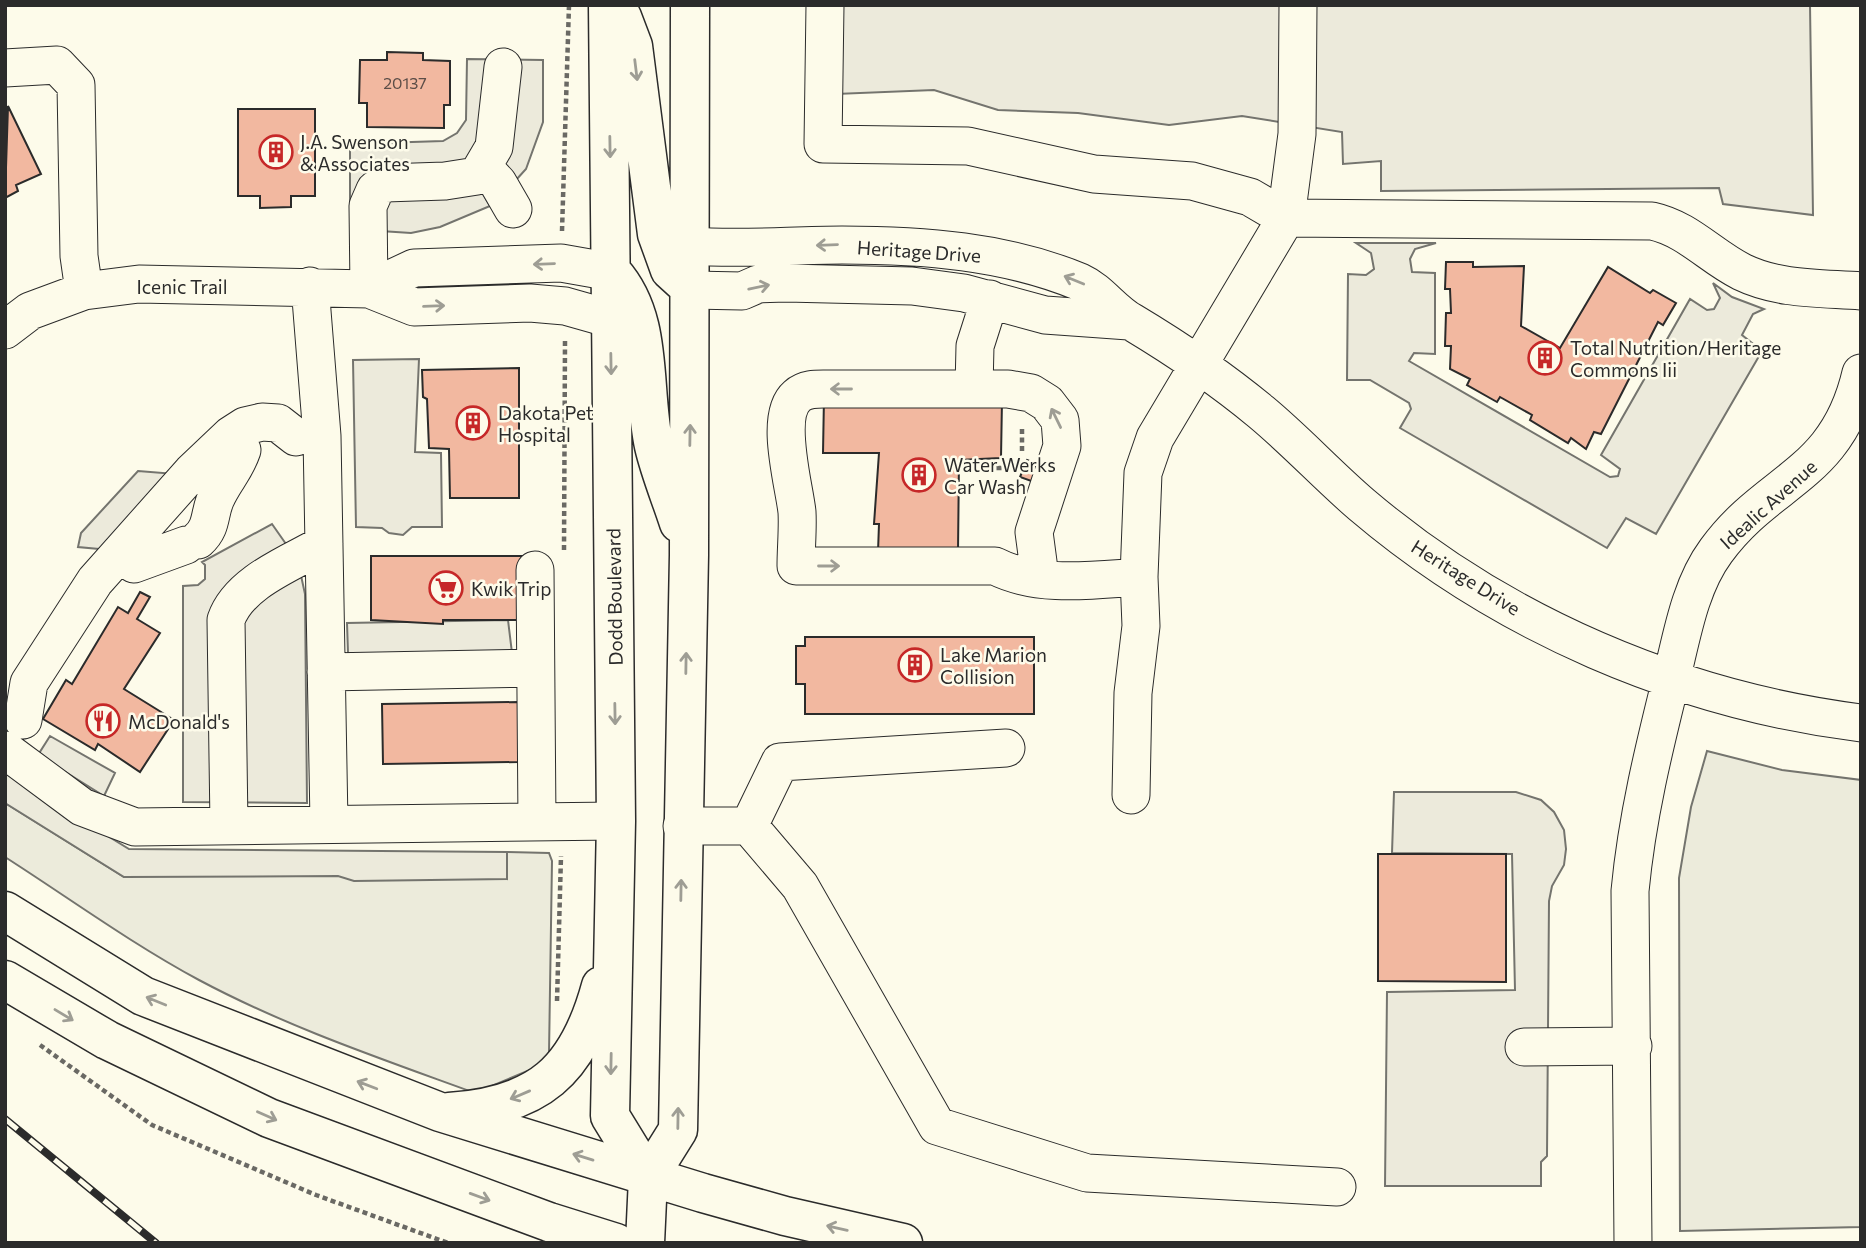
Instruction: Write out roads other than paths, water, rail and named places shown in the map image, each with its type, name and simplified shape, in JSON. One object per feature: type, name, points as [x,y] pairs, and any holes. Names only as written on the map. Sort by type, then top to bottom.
[{"type":"main road","name":"Dodd Boulevard","points":[[608,5],[616,821],[610,1116],[648,1178]]},
{"type":"main road","points":[[617,5],[633,46],[657,234],[670,270],[692,290]]},
{"type":"main road","points":[[645,1243],[648,1178],[678,1130],[692,290],[690,5]]},
{"type":"main road","points":[[612,272],[626,287],[639,317],[654,446],[689,555]]},
{"type":"main road","points":[[5,911],[143,996],[440,1112],[648,1178],[785,1216],[903,1243]]},
{"type":"main road","points":[[440,1112],[497,1104],[523,1095],[544,1084],[567,1063],[589,1026],[613,940]]},
{"type":"main road","points":[[5,980],[107,1040],[269,1118],[549,1222],[616,1243]]},
{"type":"street","points":[[825,5],[823,144],[968,146],[1094,174],[1192,181],[1250,197],[1286,218],[1652,221],[1674,228],[1735,268],[1765,281],[1796,287],[1861,291]]},
{"type":"street","points":[[1131,795],[1133,693],[1141,625],[1139,577],[1143,474],[1155,438],[1197,363],[1286,218],[1297,134],[1298,5]]},
{"type":"street","points":[[5,68],[57,65],[76,85],[79,256],[84,291]]},
{"type":"street","points":[[369,289],[368,206],[375,190],[385,183],[445,181],[477,176],[494,147],[503,66]]},
{"type":"street","points":[[483,167],[498,183],[513,209]]},
{"type":"street","name":"Heritage Drive","points":[[691,246],[740,250],[840,245],[897,246],[993,257],[1029,265],[1085,285],[1129,321],[1163,339],[1263,414],[1392,529],[1456,574],[1552,629],[1671,679],[1775,709],[1861,723]]},
{"type":"street","name":"Icenic Trail","points":[[369,289],[414,268],[561,263],[612,272]]},
{"type":"street","name":"Heritage Drive","points":[[692,290],[742,291],[758,285],[824,283],[912,286],[990,299],[1045,315],[1129,321]]},
{"type":"street","name":"Icenic Trail","points":[[5,330],[30,311],[84,291],[139,285],[369,289],[414,307],[530,303],[565,306],[611,319]]},
{"type":"street","points":[[310,286],[309,436],[324,544],[329,822]]},
{"type":"street","points":[[974,388],[975,346],[990,299]]},
{"type":"street","name":"Idealic Avenue","points":[[1633,1243],[1630,891],[1636,835],[1648,767],[1683,629],[1705,566],[1730,534],[1817,461],[1852,405],[1861,373]]},
{"type":"street","points":[[1041,577],[1034,532],[1062,446],[1060,421],[1047,403],[1031,393],[974,388],[828,389],[807,390],[796,396],[786,421],[797,515],[796,566],[995,566],[1023,576],[1083,581],[1139,577]]},
{"type":"street","points":[[11,739],[29,683],[95,581],[192,472],[231,435],[245,426],[262,422],[278,423],[309,436]]},
{"type":"street","points":[[11,739],[114,584],[134,564],[185,529],[242,450],[252,443],[274,437],[309,436]]},
{"type":"street","points":[[229,825],[226,620],[230,608],[239,597],[264,578],[324,544]]},
{"type":"street","points":[[549,562],[535,668],[549,821]]},
{"type":"street","points":[[326,672],[535,668]]},
{"type":"street","points":[[11,739],[82,807],[135,827],[329,822],[616,821]]},
{"type":"street","points":[[749,826],[780,762],[1006,748]]},
{"type":"street","points":[[682,826],[749,826],[800,886],[937,1126],[1087,1173],[1337,1187]]},
{"type":"street","points":[[1524,1047],[1633,1046]]},
{"type":"railway","points":[[5,1119],[156,1243]]},
{"type":"place","name":"J.A. Swenson & Associates","points":[[276,152]]},
{"type":"place","name":"Total Nutrition/Heritage Commons Iii","points":[[1545,358]]},
{"type":"place","name":"Dakota Pet Hospital","points":[[473,423]]},
{"type":"place","name":"Water Werks Car Wash","points":[[919,475]]},
{"type":"place","name":"Kwik Trip","points":[[446,588]]},
{"type":"place","name":"Lake Marion Collision","points":[[915,665]]},
{"type":"place","name":"McDonald's","points":[[103,721]]}]
